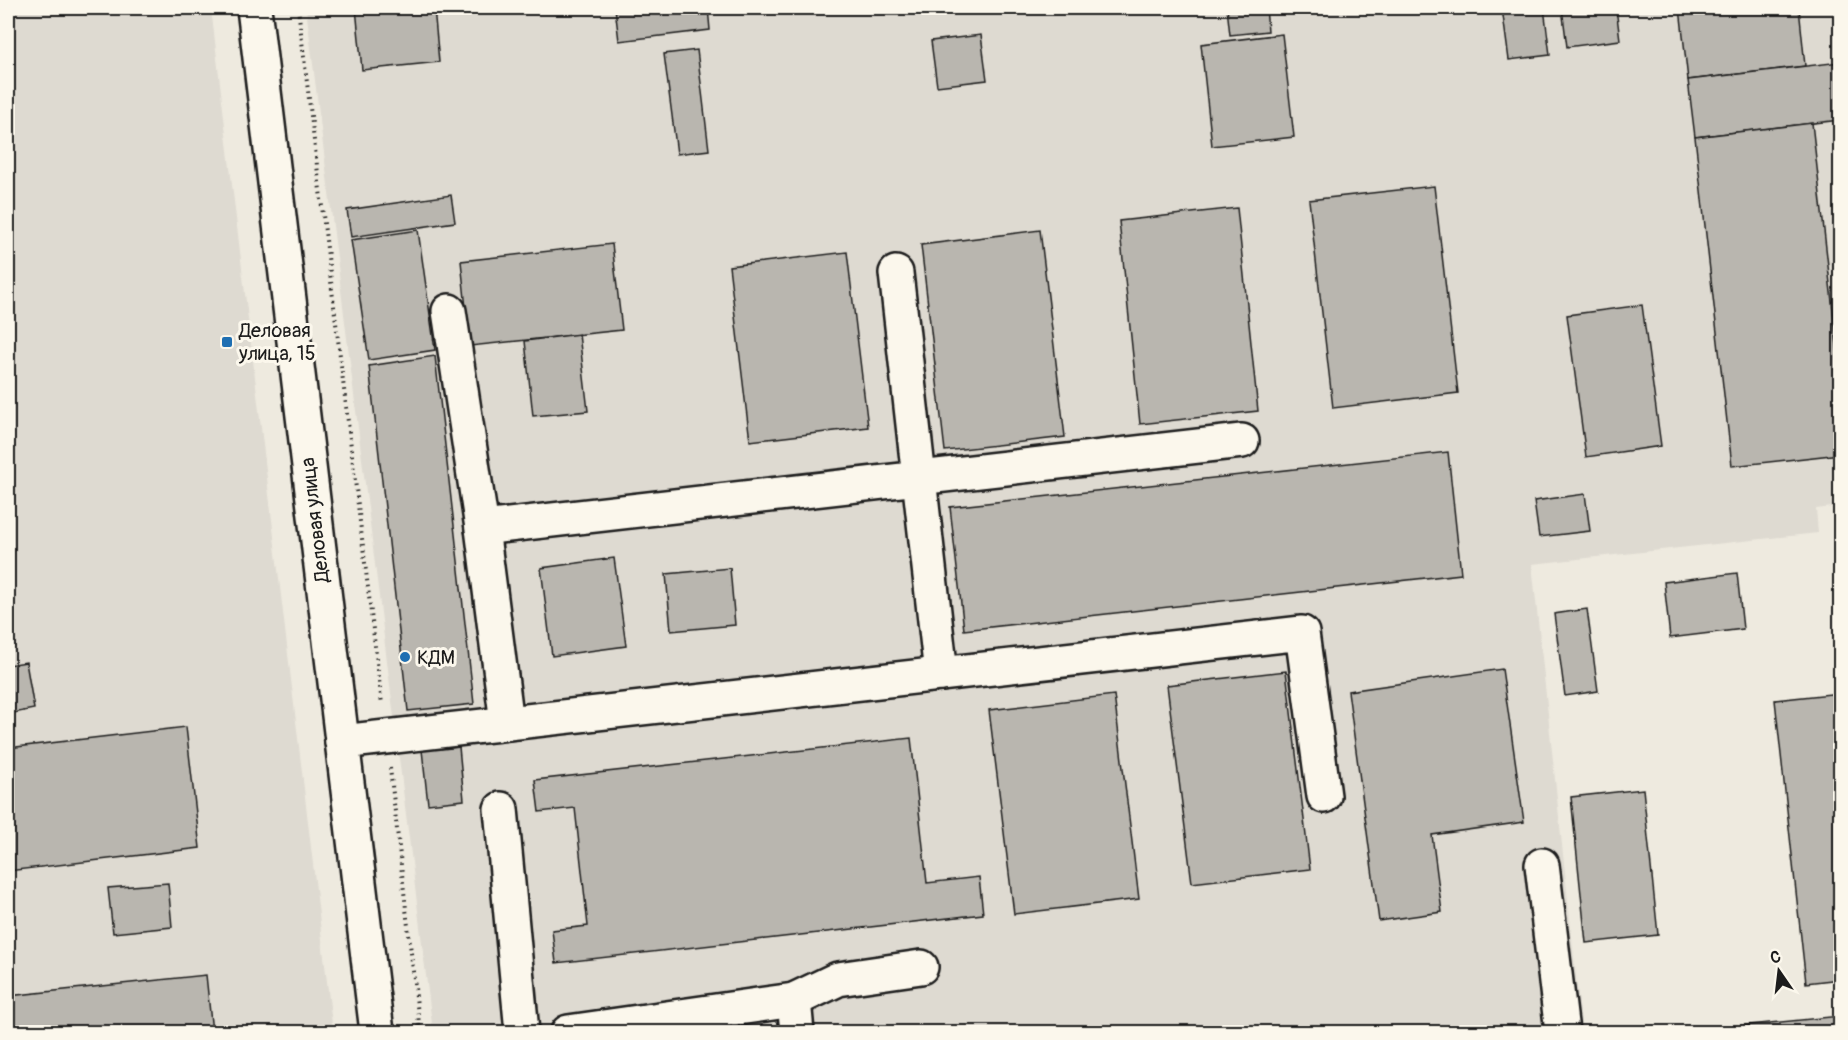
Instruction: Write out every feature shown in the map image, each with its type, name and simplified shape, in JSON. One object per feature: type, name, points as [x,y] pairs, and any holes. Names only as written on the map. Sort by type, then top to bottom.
[{"type":"street","name":"Деловая улица","points":[[254,8],[377,1032]]},
{"type":"street","points":[[896,273],[941,674]]},
{"type":"street","points":[[449,311],[482,528],[507,723]]},
{"type":"street","points":[[482,528],[1242,441]]},
{"type":"street","points":[[342,742],[1302,633],[1324,796]]},
{"type":"street","points":[[501,809],[522,1032]]},
{"type":"street","points":[[1542,865],[1562,1032]]},
{"type":"street","points":[[568,1032],[794,1000],[838,979],[921,967]]},
{"type":"street","points":[[794,1000],[797,1032]]},
{"type":"path","points":[[298,8],[420,1032]]},
{"type":"shaded area","points":[[8,8],[211,8],[333,1032],[8,1032]]},
{"type":"shaded area","points":[[306,8],[1840,8],[1840,506],[1816,509],[1818,533],[1532,564],[1582,1032],[433,1032]]},
{"type":"building","points":[[356,8],[434,8],[439,62],[362,70]]},
{"type":"building","points":[[615,8],[708,8],[710,30],[619,41]]},
{"type":"building","points":[[1227,8],[1266,8],[1268,31],[1230,35]]},
{"type":"building","points":[[1502,8],[1544,8],[1550,55],[1509,60]]},
{"type":"building","points":[[1562,8],[1616,8],[1620,40],[1567,47]]},
{"type":"building","points":[[1680,8],[1799,8],[1805,66],[1688,80]]},
{"type":"building","points":[[1282,34],[1294,137],[1212,146],[1201,44]]},
{"type":"building","points":[[981,35],[987,80],[937,86],[931,41]]},
{"type":"building","points":[[697,50],[709,150],[677,154],[664,54]]},
{"type":"building","points":[[1840,62],[1840,120],[1695,137],[1688,80]]},
{"type":"building","points":[[1812,123],[1840,373],[1840,454],[1732,466],[1695,137]]},
{"type":"building","points":[[1434,186],[1458,393],[1333,408],[1309,200]]},
{"type":"building","points":[[451,195],[455,222],[351,237],[347,210]]},
{"type":"building","points":[[1237,208],[1258,411],[1140,424],[1119,221]]},
{"type":"building","points":[[418,230],[435,350],[369,360],[351,240]]},
{"type":"building","points":[[1040,230],[1065,437],[945,451],[921,245]]},
{"type":"building","points":[[612,244],[622,330],[470,346],[461,261]]},
{"type":"building","points":[[847,252],[868,427],[750,441],[729,266]]},
{"type":"building","points":[[1642,305],[1661,446],[1586,457],[1567,315]]},
{"type":"building","points":[[579,334],[588,411],[533,416],[525,341]]},
{"type":"building","points":[[435,356],[474,704],[408,711],[369,366]]},
{"type":"building","points":[[1448,452],[1461,574],[964,630],[950,507]]},
{"type":"building","points":[[1585,494],[1590,531],[1539,537],[1534,501]]},
{"type":"building","points":[[614,558],[626,646],[552,656],[541,568]]},
{"type":"building","points":[[730,568],[735,625],[671,631],[666,574]]},
{"type":"building","points":[[1737,573],[1743,629],[1670,638],[1664,582]]},
{"type":"building","points":[[1587,609],[1598,691],[1565,696],[1554,614]]},
{"type":"building","points":[[26,662],[34,709],[8,714],[8,665]]},
{"type":"building","points":[[1502,669],[1524,822],[1432,835],[1442,912],[1379,921],[1348,691]]},
{"type":"building","points":[[1286,671],[1310,869],[1192,883],[1167,685]]},
{"type":"building","points":[[1840,693],[1840,979],[1806,983],[1775,700]]},
{"type":"building","points":[[1114,695],[1139,899],[1014,914],[989,710]]},
{"type":"building","points":[[186,727],[200,848],[8,871],[8,797],[13,796],[8,748]]},
{"type":"building","points":[[911,738],[927,883],[979,877],[983,914],[556,963],[552,930],[588,926],[575,808],[539,812],[535,780]]},
{"type":"building","points":[[459,747],[464,800],[428,804],[422,750]]},
{"type":"building","points":[[1643,789],[1658,935],[1586,943],[1571,797]]},
{"type":"building","points":[[168,883],[172,927],[113,933],[108,888]]},
{"type":"building","points":[[206,975],[212,1032],[8,1032],[8,996]]},
{"type":"building","points":[[1840,1016],[1840,1032],[1711,1032],[1710,1029]]},
{"type":"place","name":"Деловая улица, 15","points":[[227,342]]},
{"type":"place","name":"КДМ","points":[[405,657]]}]
